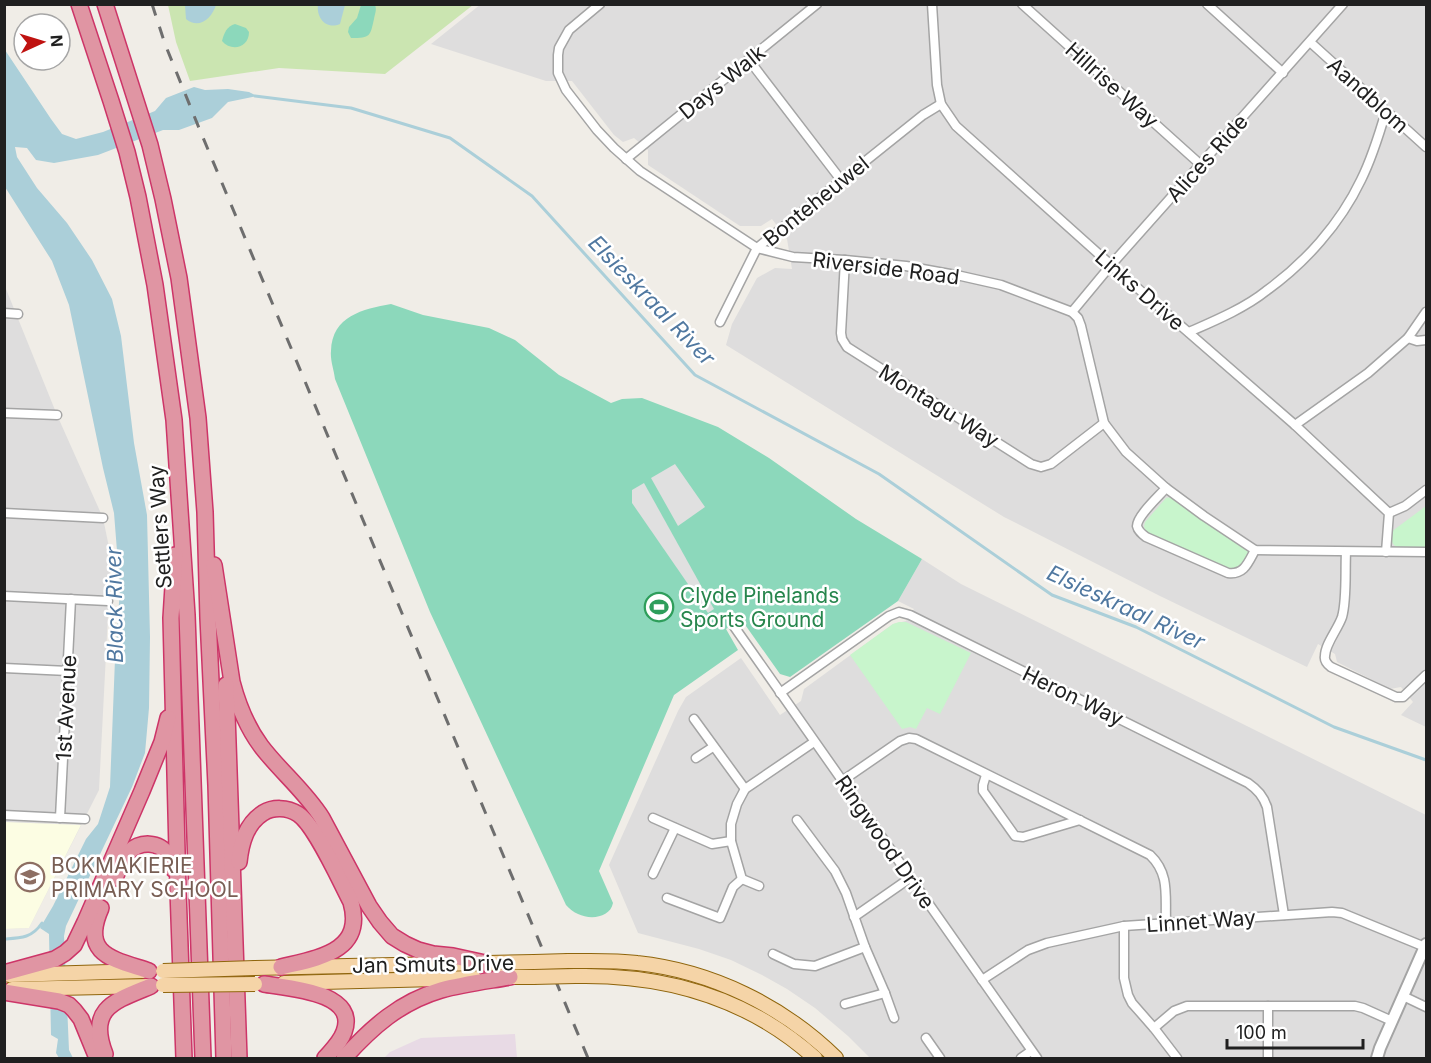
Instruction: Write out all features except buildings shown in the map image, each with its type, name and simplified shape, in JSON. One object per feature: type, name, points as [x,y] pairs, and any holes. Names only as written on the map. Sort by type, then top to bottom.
[{"type":"highway","name":"Settlers Way","points":[[79,4],[127,152],[138,197],[165,350],[174,420],[187,615],[202,1059]]},
{"type":"highway","name":"Settlers Way","points":[[105,4],[150,145],[163,199],[179,278],[198,418],[205,512],[219,862],[224,1059]]},
{"type":"highway","points":[[205,512],[236,698],[245,721],[266,753],[312,803],[380,922],[399,941],[418,950],[485,963]]},
{"type":"highway","points":[[180,518],[171,618],[183,1055]]},
{"type":"highway","points":[[225,640],[239,1059]]},
{"type":"highway","points":[[4,974],[45,968],[70,950],[78,938],[159,750],[173,686]]},
{"type":"highway","points":[[235,918],[240,851],[249,826],[268,810],[277,808],[297,813],[313,832],[351,902],[353,926],[348,939],[338,949],[323,956],[281,968]]},
{"type":"highway","points":[[156,971],[117,960],[103,953],[95,938],[94,929],[123,861],[131,850],[141,845],[154,845],[166,853],[178,890]]},
{"type":"highway","points":[[344,1059],[375,1025],[415,1000],[444,989],[510,977]]},
{"type":"highway","points":[[259,984],[321,995],[339,1005],[345,1020],[345,1030],[325,1059]]},
{"type":"highway","points":[[107,1059],[99,1032],[104,1012],[115,1002],[157,986]]},
{"type":"highway","points":[[4,991],[45,994],[69,1005],[81,1019],[97,1059]]},
{"type":"main road","name":"Jan Smuts Drive","points":[[45,994],[74,980],[156,971],[568,961],[640,963],[717,982],[750,996],[777,1011],[808,1033],[836,1059]]},
{"type":"main road","name":"Jan Smuts Drive","points":[[45,968],[74,980],[157,986],[575,975],[653,980],[718,998],[766,1022],[815,1059]]},
{"type":"street","name":"Riverside Road","points":[[600,4],[573,26],[566,35],[558,55],[558,73],[566,90],[614,148],[640,171],[757,248],[793,257],[906,266],[961,276],[1001,285],[1072,312]]},
{"type":"street","name":"Days Walk","points":[[626,159],[817,4]]},
{"type":"street","name":"Links Drive","points":[[932,4],[937,85],[941,104],[956,126],[1295,425],[1389,513]]},
{"type":"street","name":"Hillrise Way","points":[[1022,4],[1201,165]]},
{"type":"street","points":[[1207,4],[1282,73]]},
{"type":"street","name":"Alices Ride","points":[[1072,312],[1343,4]]},
{"type":"street","name":"Aandblom","points":[[1310,42],[1426,147]]},
{"type":"street","points":[[749,60],[841,180]]},
{"type":"street","name":"Bonteheuwel","points":[[720,322],[757,248],[923,115],[941,104]]},
{"type":"street","points":[[1189,332],[1265,293],[1312,252],[1346,208],[1361,181],[1386,111]]},
{"type":"street","name":"Montagu Way","points":[[845,260],[841,333],[847,347],[1030,464],[1041,467],[1051,464],[1104,423]]},
{"type":"street","points":[[1072,312],[1078,318],[1081,326],[1104,423],[1126,452],[1166,488],[1204,516],[1255,550],[1426,552]]},
{"type":"street","points":[[1295,425],[1368,374],[1408,338],[1426,312]]},
{"type":"street","points":[[4,313],[18,314]]},
{"type":"street","points":[[1408,338],[1426,340]]},
{"type":"street","points":[[4,413],[57,415]]},
{"type":"street","points":[[1166,488],[1139,518],[1137,525],[1139,532],[1146,537],[1234,574],[1245,568],[1255,550]]},
{"type":"street","points":[[1386,552],[1389,513],[1405,506],[1426,490]]},
{"type":"street","points":[[4,513],[103,518]]},
{"type":"street","points":[[1346,552],[1344,607],[1326,651],[1324,658],[1326,663],[1396,697],[1403,697],[1426,675]]},
{"type":"street","points":[[4,596],[108,601]]},
{"type":"street","name":"1st Avenue","points":[[60,818],[71,599]]},
{"type":"street","name":"Heron Way","points":[[780,693],[890,616],[899,612],[910,615],[1248,783],[1257,790],[1266,807],[1284,915]]},
{"type":"street","name":"Ringwood Drive","points":[[733,625],[1034,1055]]},
{"type":"street","points":[[4,668],[68,671]]},
{"type":"street","points":[[693,719],[745,789]]},
{"type":"street","points":[[842,781],[900,741],[909,738],[916,739],[1150,855],[1157,862],[1165,881],[1166,922]]},
{"type":"street","points":[[742,879],[731,841],[731,824],[737,804],[745,789],[814,742]]},
{"type":"street","points":[[696,758],[713,747]]},
{"type":"street","points":[[986,775],[983,791],[1015,837],[1023,837],[1080,820]]},
{"type":"street","points":[[4,815],[85,819]]},
{"type":"street","points":[[653,818],[712,844],[731,841]]},
{"type":"street","points":[[798,820],[836,871],[894,1018]]},
{"type":"street","points":[[653,874],[675,828]]},
{"type":"street","points":[[854,917],[910,878]]},
{"type":"street","points":[[742,879],[759,886]]},
{"type":"street","points":[[667,898],[720,918],[733,887],[742,879]]},
{"type":"street","name":"Linnet Way","points":[[982,980],[1028,950],[1047,942],[1124,926],[1166,922],[1332,912],[1342,913],[1426,946]]},
{"type":"street","points":[[1124,926],[1125,987],[1132,1003],[1177,1059]]},
{"type":"street","points":[[1377,1059],[1426,946]]},
{"type":"street","points":[[773,954],[794,964],[815,966],[865,947]]},
{"type":"street","points":[[845,1004],[885,993]]},
{"type":"street","points":[[1403,996],[1426,1007]]},
{"type":"street","points":[[1154,1028],[1174,1011],[1187,1006],[1355,1006],[1392,1021]]},
{"type":"street","points":[[1268,1006],[1268,1059]]},
{"type":"street","points":[[926,1038],[940,1059]]},
{"type":"street","points":[[1021,1059],[1034,1055]]},
{"type":"shaded area","points":[[481,4],[1426,5],[1426,727],[1401,715],[1413,702],[1401,687],[1390,689],[1337,662],[1335,654],[1318,644],[1307,667],[1004,517],[726,345],[732,324],[757,278],[775,268],[792,269],[787,239],[772,219],[761,226],[740,226],[648,165],[648,150],[634,138],[623,142],[614,135],[572,81],[546,81],[431,44]]},
{"type":"shaded area","points":[[4,284],[57,415],[103,518],[111,557],[99,790],[29,928],[5,929]]},
{"type":"shaded area","points":[[675,464],[705,507],[678,526],[651,478]]},
{"type":"shaded area","points":[[644,483],[714,609],[708,613],[632,503],[632,490]]},
{"type":"shaded area","points":[[922,559],[961,584],[1426,815],[1426,1058],[870,1058],[815,1008],[762,975],[731,960],[699,949],[638,933],[609,865],[686,697],[741,658],[780,715],[801,701],[804,689],[893,624],[906,621],[914,609],[898,601]]},
{"type":"shaded area","name":"BOKMAKIERIE PRIMARY SCHOOL","points":[[5,822],[81,825],[29,928],[5,929]]},
{"type":"shaded area","points":[[515,1034],[517,1058],[384,1058],[390,1052],[421,1038]]},
{"type":"green space","points":[[168,5],[473,5],[385,74],[279,68],[190,81],[176,42]]},
{"type":"green space","points":[[361,5],[375,5],[376,12],[372,29],[366,36],[351,38],[348,32],[349,27],[357,18]]},
{"type":"green space","points":[[235,24],[246,28],[249,32],[246,42],[239,47],[230,46],[222,41],[226,30]]},
{"type":"green space","name":"Clyde Pinelands Sports Ground","points":[[391,304],[423,315],[489,328],[515,340],[559,375],[611,403],[622,399],[642,398],[718,427],[769,458],[856,519],[922,559],[898,601],[790,677],[780,674],[741,619],[726,629],[738,650],[674,695],[599,871],[613,903],[604,915],[583,916],[566,905],[430,612],[335,379],[331,354],[337,330],[351,316]]},
{"type":"green space","points":[[1172,497],[1251,553],[1236,573],[1148,535],[1144,527],[1145,522],[1166,498]]},
{"type":"green space","points":[[1426,506],[1426,548],[1398,548],[1392,541],[1391,532]]},
{"type":"green space","points":[[899,622],[906,622],[971,653],[940,714],[927,708],[916,729],[910,727],[902,729],[850,655]]},
{"type":"water","points":[[185,4],[216,5],[208,18],[196,23],[186,19]]},
{"type":"water","points":[[318,4],[345,5],[340,24],[330,25],[323,22],[320,18]]},
{"type":"water","name":"Black River","points":[[5,50],[12,60],[12,72],[20,72],[62,134],[76,139],[103,132],[155,111],[166,98],[194,87],[205,90],[228,89],[249,92],[257,96],[228,102],[212,118],[179,130],[163,130],[98,155],[54,163],[36,160],[27,148],[15,147],[17,157],[37,188],[67,223],[92,260],[112,299],[121,336],[134,443],[147,515],[150,637],[149,708],[145,753],[132,787],[66,926],[64,936],[69,1050],[73,1058],[59,1058],[56,1053],[58,1039],[51,1035],[49,934],[40,928],[86,839],[98,824],[110,787],[120,589],[114,513],[69,305],[52,261],[5,187]]},
{"type":"waterway","name":"Elsieskraal River","points":[[255,96],[351,108],[450,138],[532,196],[695,375],[879,474],[1052,595],[1136,627],[1334,727],[1426,760]]},
{"type":"waterway","points":[[4,939],[30,934],[42,923]]},
{"type":"railway","points":[[152,4],[165,44],[199,128],[588,1058]]},
{"type":"place","name":"Clyde Pinelands Sports Ground","points":[[659,607]]},
{"type":"place","name":"BOKMAKIERIE PRIMARY SCHOOL","points":[[30,877]]}]
